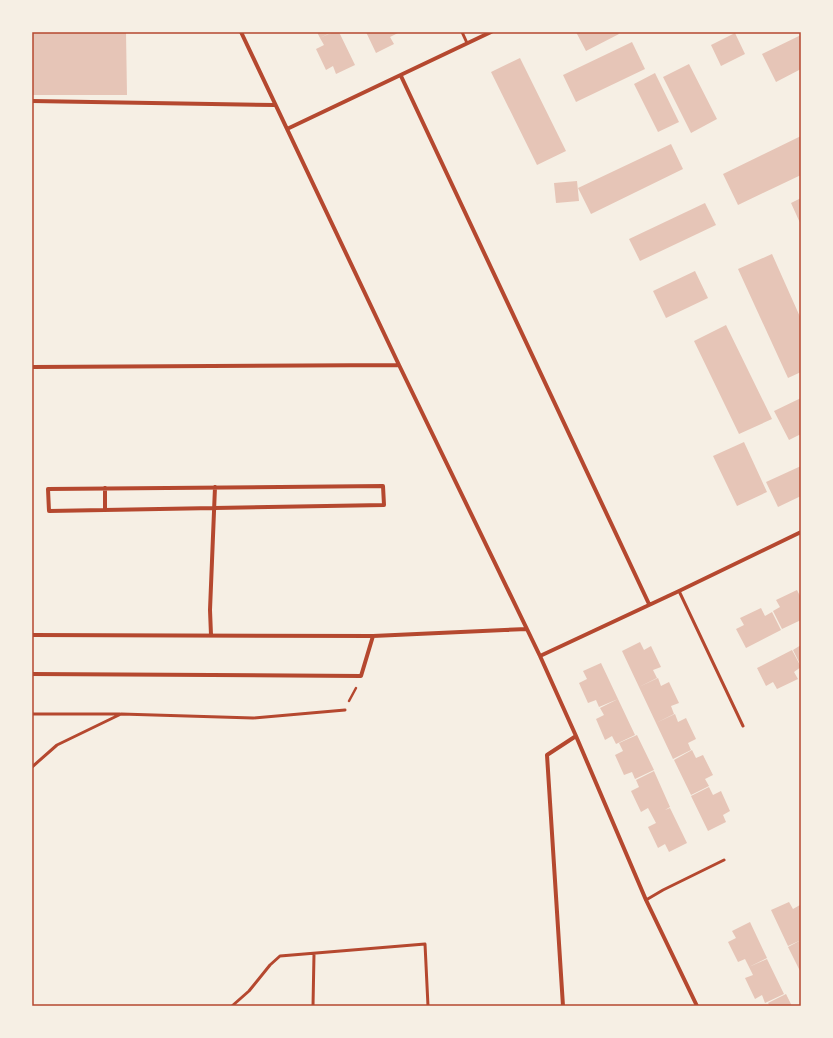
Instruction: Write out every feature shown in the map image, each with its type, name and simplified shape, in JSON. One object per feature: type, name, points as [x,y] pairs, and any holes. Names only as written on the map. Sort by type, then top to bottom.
[{"type":"street","points":[[241,32],[399,365],[527,628],[576,736],[646,900],[697,1006]]},
{"type":"street","points":[[287,129],[491,32]]},
{"type":"street","points":[[401,76],[649,604]]},
{"type":"street","points":[[32,101],[275,105]]},
{"type":"street","points":[[32,367],[399,365]]},
{"type":"street","points":[[383,486],[384,505],[49,511],[48,489],[215,488],[383,486]]},
{"type":"street","points":[[105,488],[106,510]]},
{"type":"street","points":[[211,635],[210,610],[215,488]]},
{"type":"street","points":[[540,656],[801,532]]},
{"type":"street","points":[[32,635],[373,636],[527,628]]},
{"type":"street","points":[[32,674],[361,676],[373,636]]},
{"type":"street","points":[[563,1006],[546,755],[576,736]]},
{"type":"lane","points":[[462,32],[467,43]]},
{"type":"lane","points":[[679,591],[742,726]]},
{"type":"lane","points":[[32,714],[121,714],[253,718],[345,710]]},
{"type":"lane","points":[[32,767],[57,745],[121,714]]},
{"type":"lane","points":[[646,900],[724,860]]},
{"type":"lane","points":[[232,1006],[249,992],[270,965],[280,956],[425,944],[428,1006]]},
{"type":"lane","points":[[313,1006],[314,954]]},
{"type":"path","points":[[345,710],[361,676]]},
{"type":"building","points":[[32,32],[126,32],[127,95],[32,95]]},
{"type":"building","points":[[317,32],[332,32],[320,38]]},
{"type":"building","points":[[333,32],[339,32],[355,65],[336,74],[333,66],[326,70],[316,49],[324,45],[320,38]]},
{"type":"building","points":[[366,32],[400,32],[390,37],[394,44],[376,53]]},
{"type":"building","points":[[576,32],[618,32],[619,34],[586,51]]},
{"type":"building","points":[[735,33],[745,54],[721,66],[711,45]]},
{"type":"building","points":[[801,35],[801,69],[776,82],[762,54]]},
{"type":"building","points":[[632,42],[645,69],[576,102],[563,75]]},
{"type":"building","points":[[520,58],[566,151],[537,165],[491,72]]},
{"type":"building","points":[[689,64],[717,119],[691,133],[663,77]]},
{"type":"building","points":[[655,73],[679,122],[658,132],[634,84]]},
{"type":"building","points":[[801,136],[801,175],[738,205],[723,174]]},
{"type":"building","points":[[671,144],[683,169],[591,214],[578,188]]},
{"type":"building","points":[[577,181],[579,201],[556,203],[554,183]]},
{"type":"building","points":[[801,198],[801,225],[791,203]]},
{"type":"building","points":[[705,203],[716,225],[640,261],[629,239]]},
{"type":"building","points":[[772,254],[801,319],[801,372],[788,378],[738,269]]},
{"type":"building","points":[[695,271],[708,298],[666,318],[653,291]]},
{"type":"building","points":[[726,325],[772,419],[739,434],[694,341]]},
{"type":"building","points":[[801,398],[801,434],[789,440],[774,411]]},
{"type":"building","points":[[744,442],[767,492],[737,506],[713,456]]},
{"type":"building","points":[[801,466],[801,496],[778,507],[766,482]]},
{"type":"building","points":[[797,590],[801,598],[801,620],[782,629],[773,611],[780,607],[776,600]]},
{"type":"building","points":[[761,608],[765,616],[772,612],[781,630],[746,648],[736,629],[744,625],[740,618]]},
{"type":"building","points":[[640,642],[644,650],[651,646],[661,667],[653,670],[657,678],[639,687],[622,651]]},
{"type":"building","points":[[801,645],[801,666],[793,650]]},
{"type":"building","points":[[792,650],[801,667],[794,672],[798,679],[777,689],[773,682],[766,686],[757,668]]},
{"type":"building","points":[[601,663],[618,699],[599,707],[596,700],[588,703],[579,683],[587,679],[583,671]]},
{"type":"building","points":[[658,678],[661,686],[669,682],[679,703],[671,706],[674,714],[656,723],[639,687]]},
{"type":"building","points":[[618,699],[635,735],[616,744],[612,736],[605,740],[596,719],[604,715],[600,708]]},
{"type":"building","points":[[675,714],[678,722],[686,718],[696,739],[688,743],[691,750],[673,759],[656,723]]},
{"type":"building","points":[[637,735],[654,770],[635,779],[632,772],[624,775],[615,755],[623,751],[619,743]]},
{"type":"building","points":[[692,750],[696,758],[703,755],[713,775],[705,779],[709,786],[691,795],[674,760]]},
{"type":"building","points":[[654,771],[670,807],[665,810],[670,808],[687,843],[669,852],[665,844],[658,848],[648,827],[656,823],[648,808],[641,812],[631,791],[639,787],[636,780]]},
{"type":"building","points":[[709,787],[713,795],[721,791],[730,811],[723,815],[726,822],[708,831],[691,796]]},
{"type":"building","points":[[789,902],[793,909],[800,905],[801,907],[801,940],[788,946],[771,910]]},
{"type":"building","points":[[750,922],[767,958],[749,967],[745,959],[738,962],[728,942],[736,938],[732,931]]},
{"type":"building","points":[[801,940],[801,973],[788,947]]},
{"type":"building","points":[[767,959],[784,994],[765,1003],[762,995],[755,999],[745,978],[753,975],[749,967]]},
{"type":"building","points":[[786,994],[792,1006],[770,1006],[768,1003]]}]
